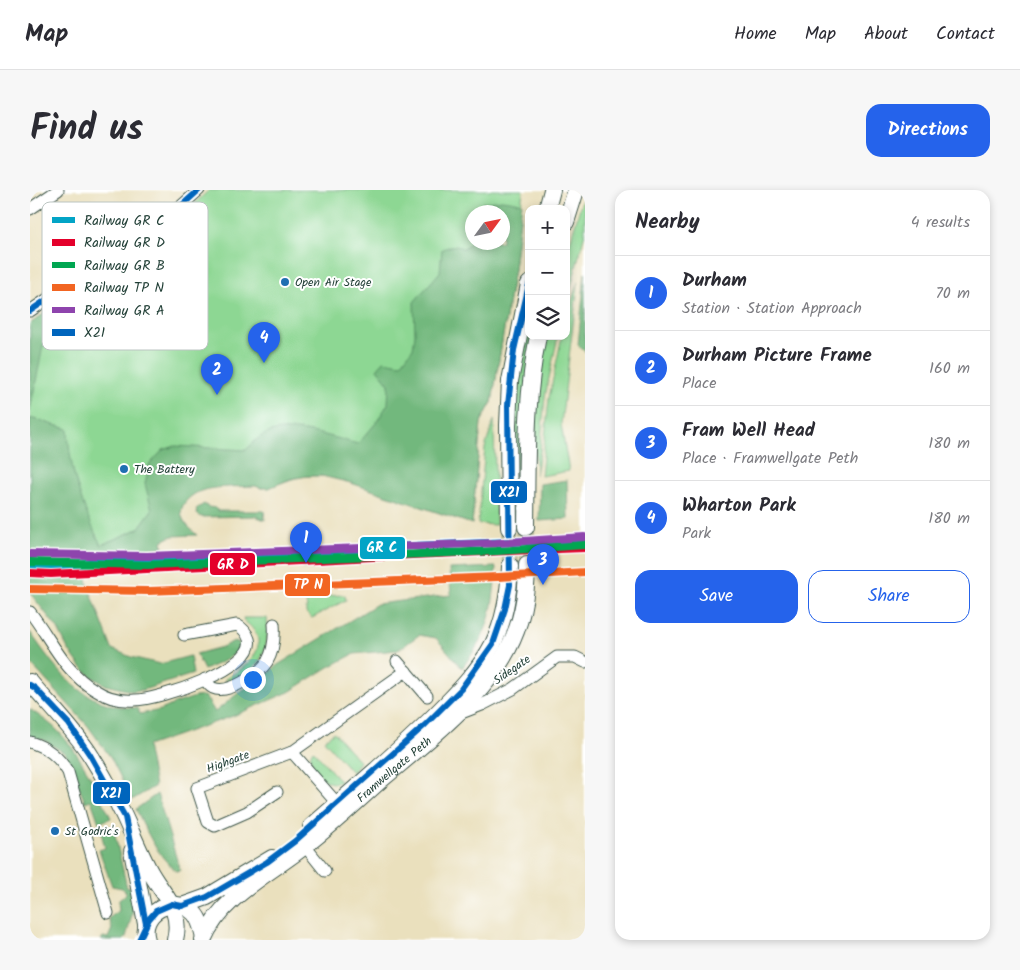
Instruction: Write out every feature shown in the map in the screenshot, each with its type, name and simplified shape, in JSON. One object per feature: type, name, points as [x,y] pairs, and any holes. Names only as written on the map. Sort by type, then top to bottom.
[{"type":"highway","points":[[548,205],[552,190]]},
{"type":"highway","points":[[570,209],[576,190]]},
{"type":"highway","points":[[509,528],[508,425],[510,381],[527,295]]},
{"type":"highway","points":[[526,526],[527,414],[532,366],[537,340]]},
{"type":"highway","name":"Framwellgate Peth","points":[[144,933],[156,911],[207,896],[267,862],[341,808],[455,715],[484,685],[507,652],[515,636],[526,596],[527,565]]},
{"type":"highway","name":"Framwellgate Peth","points":[[203,939],[218,915],[234,899],[305,846],[473,675],[492,644],[499,628],[510,585],[510,566]]},
{"type":"highway","points":[[31,687],[69,724],[90,755],[125,817],[148,870],[177,905],[194,913],[199,920],[203,939]]},
{"type":"highway","points":[[125,817],[144,933]]},
{"type":"highway","points":[[174,940],[177,929],[177,905]]},
{"type":"street","points":[[30,209],[58,190]]},
{"type":"street","points":[[186,202],[199,190]]},
{"type":"street","points":[[30,311],[42,303]]},
{"type":"street","points":[[30,612],[70,671],[83,682],[110,697],[123,700],[146,699],[172,692],[205,679],[232,666],[250,648],[247,633],[237,625],[184,635]]},
{"type":"street","points":[[205,679],[211,687],[217,689],[242,683],[261,669],[267,661],[273,646],[274,624]]},
{"type":"street","name":"Sidegate","points":[[455,715],[482,706],[513,689],[557,656],[575,657],[585,662]]},
{"type":"street","points":[[397,661],[427,696]]},
{"type":"street","name":"Highgate","points":[[277,792],[247,812],[215,826],[208,822],[197,788],[292,752],[406,671]]},
{"type":"street","points":[[30,742],[48,749],[57,756],[68,772],[108,913]]},
{"type":"street","points":[[292,752],[341,808]]},
{"type":"street","points":[[305,846],[325,870]]},
{"type":"green space","points":[[209,190],[523,190],[514,269],[492,402],[481,422],[472,524],[356,484],[328,477],[303,476],[261,488],[250,465],[152,510],[138,529],[101,545],[30,541],[30,324],[42,315],[42,350],[208,350],[208,202],[196,202]]},
{"type":"green space","points":[[585,190],[585,233],[570,290],[570,242]]},
{"type":"green space","points":[[502,200],[522,203],[514,269],[492,402],[481,422],[472,524],[351,483],[322,476],[308,476],[290,479],[269,488],[255,486],[223,487],[197,493],[183,505],[182,515],[189,527],[197,535],[172,536],[162,541],[163,547],[116,552],[116,558],[30,558],[30,418],[68,429],[71,459],[78,489],[101,545],[138,529],[152,510],[145,484],[149,465],[163,450],[175,446],[246,450],[260,437],[282,430],[322,434],[358,444],[376,423],[388,404],[389,384],[377,369],[384,361],[401,364],[413,348],[415,335],[414,302],[440,272],[442,249],[456,245],[465,248],[465,250],[510,250],[510,205],[482,205],[482,203]]},
{"type":"green space","points":[[585,273],[585,352],[578,345]]},
{"type":"green space","points":[[578,282],[561,424],[569,471],[541,476],[549,398],[561,340],[570,340],[570,306]]},
{"type":"green space","points":[[42,315],[42,350],[30,411],[30,324]]},
{"type":"green space","points":[[525,336],[525,340],[532,340],[522,526],[516,526],[514,408],[518,369]]},
{"type":"green space","points":[[545,340],[557,340],[545,397],[536,475],[535,418]]},
{"type":"green space","points":[[494,420],[496,525],[478,524],[485,448]]},
{"type":"green space","points":[[567,480],[568,519],[539,521],[540,484]]},
{"type":"green space","points":[[204,504],[208,507],[216,508],[218,511],[264,511],[265,520],[255,516],[201,517],[197,514],[196,509]]},
{"type":"green space","points":[[496,567],[488,621],[479,643],[462,668],[436,638],[419,635],[398,650],[354,654],[289,692],[233,716],[147,746],[155,786],[132,800],[111,758],[88,726],[30,663],[30,632],[62,674],[74,685],[101,702],[137,708],[140,714],[161,710],[195,697],[205,696],[215,712],[242,690],[263,679],[276,666],[377,604],[451,595],[449,569]]},
{"type":"green space","points":[[30,574],[87,577],[88,585],[112,649],[131,657],[160,664],[190,656],[193,674],[143,690],[131,691],[106,685],[92,677],[81,667],[68,649],[58,629],[30,593]]},
{"type":"green space","points":[[345,596],[346,600],[312,618],[306,613],[305,598]]},
{"type":"green space","points":[[243,618],[267,618],[265,649],[262,657],[250,670],[229,681],[225,679],[250,661],[258,646],[253,629]]},
{"type":"green space","points":[[234,641],[240,645],[239,651],[224,661],[204,670],[196,654],[222,647]]},
{"type":"green space","points":[[30,709],[64,737],[87,770],[111,818],[99,823],[91,800],[85,802],[66,754],[44,740],[30,736]]},
{"type":"green space","points":[[334,732],[360,762],[352,772],[324,740]]},
{"type":"green space","points":[[313,750],[340,781],[335,783],[329,782],[318,774],[311,761]]},
{"type":"green space","points":[[157,794],[180,870],[176,871],[157,850],[136,809]]},
{"type":"green space","points":[[113,826],[127,888],[130,887],[132,893],[133,905],[124,940],[101,940],[103,937],[108,938],[112,929],[109,918],[119,911],[118,901],[127,893],[122,888],[112,886],[99,850],[105,848],[101,832]]},
{"type":"tunnel","points":[[526,527],[527,565]]},
{"type":"tunnel","points":[[509,528],[510,566]]},
{"type":"transit line","name":"X21","points":[[186,202],[199,190]]},
{"type":"transit line","name":"X21","points":[[139,940],[149,919],[156,911],[172,904],[182,906],[207,897],[267,862],[295,841],[425,725],[461,689],[493,644],[505,609],[510,585],[508,405],[514,350],[527,295]]},
{"type":"transit line","name":"X21","points":[[30,311],[42,303]]},
{"type":"transit line","points":[[30,554],[147,556],[496,543],[584,537]]},
{"type":"transit line","points":[[30,564],[51,565],[585,539]]},
{"type":"transit line","points":[[30,562],[147,565],[497,551],[584,545]]},
{"type":"transit line","points":[[30,573],[51,574],[585,548]]},
{"type":"transit line","points":[[30,589],[148,591],[585,572]]},
{"type":"transit line","name":"X21","points":[[30,685],[69,724],[90,755],[125,817],[146,924]]},
{"type":"place","name":"Open Air Stage","points":[[285,282]]},
{"type":"place","name":"Wharton Park","points":[[264,363]]},
{"type":"place","name":"Durham Picture Frame","points":[[217,395]]},
{"type":"place","name":"The Battery","points":[[124,469]]},
{"type":"place","name":"Durham","points":[[306,563]]},
{"type":"place","name":"Fram Well Head","points":[[543,585]]},
{"type":"place","name":"St Godric's","points":[[55,831]]}]
